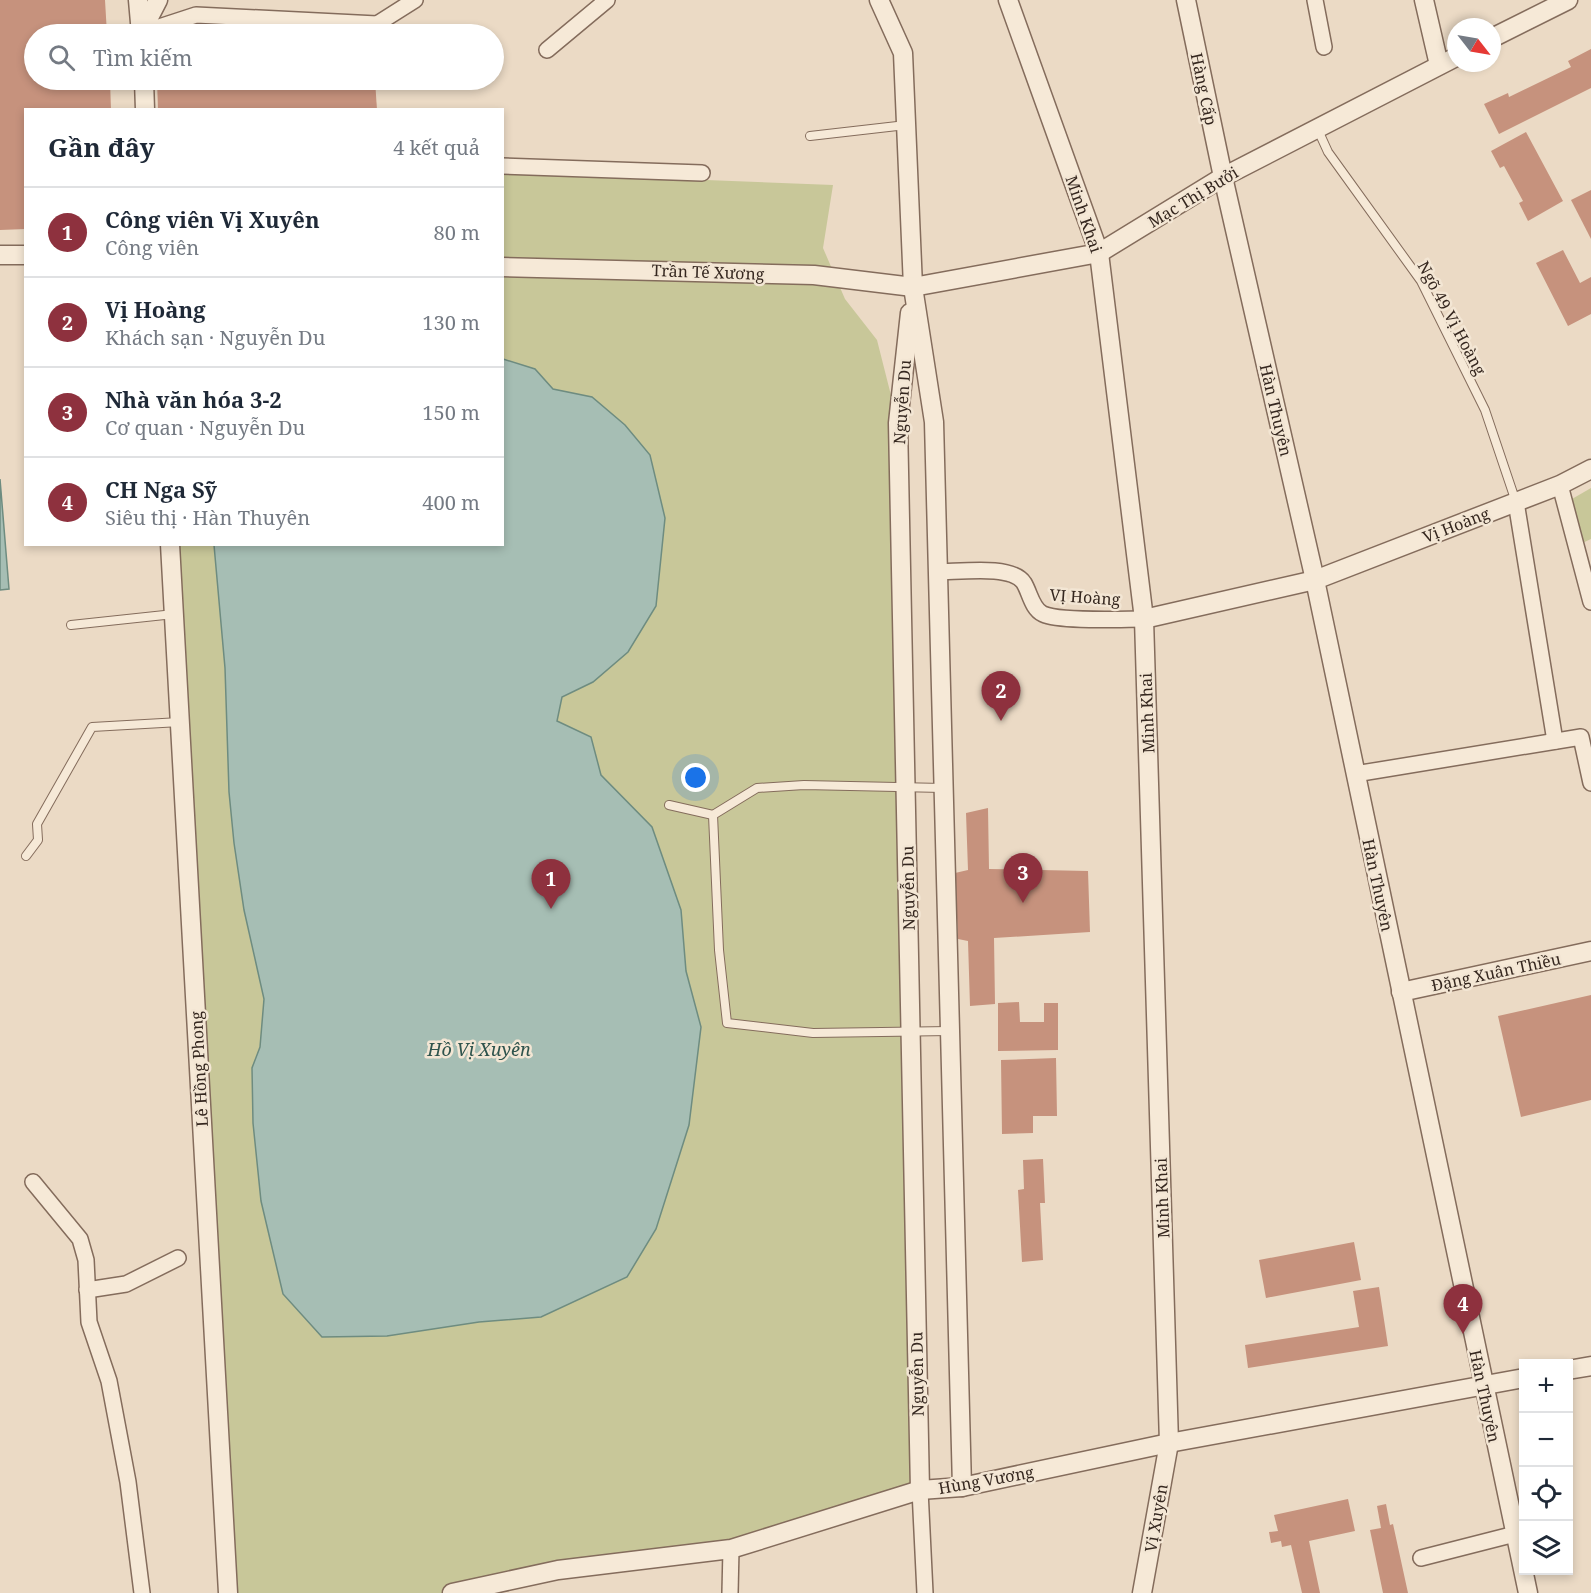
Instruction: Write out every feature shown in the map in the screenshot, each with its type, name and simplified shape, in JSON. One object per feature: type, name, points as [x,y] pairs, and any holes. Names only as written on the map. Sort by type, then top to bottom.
[{"type":"street","points":[[138,0],[140,24]]},
{"type":"street","points":[[146,24],[158,0]]},
{"type":"street","points":[[387,24],[415,0]]},
{"type":"street","points":[[547,50],[607,0]]},
{"type":"street","name":"Nguyễn Du","points":[[879,0],[903,53],[913,287],[934,422],[962,1487]]},
{"type":"street","name":"Minh Khai","points":[[1008,0],[1099,254],[1144,619],[1169,1443]]},
{"type":"street","name":"Hàng Cấp","points":[[1186,0],[1223,177]]},
{"type":"street","points":[[1314,0],[1324,47]]},
{"type":"street","points":[[1424,0],[1439,65]]},
{"type":"street","points":[[1501,34],[1568,0]]},
{"type":"street","points":[[170,24],[196,15],[315,24]]},
{"type":"street","name":"Mạc Thị Bưởi","points":[[913,287],[1099,254],[1223,177],[1318,130],[1447,61]]},
{"type":"street","points":[[144,90],[145,108]]},
{"type":"street","points":[[504,166],[702,173]]},
{"type":"street","name":"Hàn Thuyên","points":[[1223,177],[1314,580],[1482,1385],[1528,1593]]},
{"type":"street","points":[[0,255],[24,255]]},
{"type":"street","name":"Trần Tế Xương","points":[[504,267],[814,275],[913,287]]},
{"type":"street","name":"Nguyễn Du","points":[[913,287],[898,423],[920,1490]]},
{"type":"street","name":"Vị Hoàng","points":[[1144,619],[1314,580],[1560,485],[1591,469]]},
{"type":"street","points":[[1560,485],[1591,602]]},
{"type":"street","points":[[1516,502],[1556,741]]},
{"type":"street","name":"Lê Hồng Phong","points":[[170,546],[228,1593]]},
{"type":"street","name":"VỊ Hoàng","points":[[937,572],[1008,572],[1021,578],[1034,605],[1042,614],[1144,619]]},
{"type":"street","points":[[1355,774],[1581,737],[1591,783]]},
{"type":"street","name":"Đặng Xuân Thiều","points":[[1401,992],[1591,951]]},
{"type":"street","points":[[33,1182],[80,1239],[86,1260],[89,1322],[109,1381],[128,1482],[142,1593]]},
{"type":"street","points":[[87,1290],[126,1284],[178,1258]]},
{"type":"street","points":[[1573,1369],[1591,1366]]},
{"type":"street","name":"Hùng Vương","points":[[452,1593],[558,1570],[731,1549],[920,1490],[962,1487],[1169,1443],[1519,1379]]},
{"type":"street","name":"Vị Xuyên","points":[[1142,1593],[1169,1443]]},
{"type":"street","points":[[920,1490],[925,1593]]},
{"type":"street","points":[[1421,1558],[1515,1534]]},
{"type":"street","points":[[730,1593],[731,1549]]},
{"type":"lane","points":[[810,136],[906,125]]},
{"type":"lane","name":"Ngõ 49 Vị Hoàng","points":[[1318,130],[1328,152],[1421,281],[1485,410],[1516,502]]},
{"type":"lane","points":[[71,625],[174,614]]},
{"type":"lane","points":[[26,856],[38,840],[37,824],[92,727],[180,722]]},
{"type":"lane","points":[[669,805],[713,815],[757,788],[804,785],[943,788]]},
{"type":"lane","points":[[713,815],[719,950],[727,1023],[813,1033],[950,1031]]},
{"type":"green space","points":[[504,172],[833,185],[823,248],[845,299],[877,340],[898,423],[920,1490],[731,1549],[452,1593],[228,1593],[174,546],[504,546]]},
{"type":"green space","points":[[1591,488],[1591,539],[1578,545],[1572,499]]},
{"type":"water","name":"Hồ Vị Xuyên","points":[[504,359],[535,369],[553,389],[592,397],[625,425],[650,455],[665,518],[656,606],[628,652],[593,682],[562,697],[557,721],[591,737],[601,775],[652,827],[681,910],[686,971],[701,1027],[689,1125],[656,1229],[627,1277],[541,1317],[479,1322],[387,1336],[322,1337],[283,1294],[261,1201],[253,1123],[252,1068],[260,1047],[264,999],[244,910],[234,843],[229,792],[225,668],[214,546],[504,546]]},
{"type":"water","points":[[0,479],[9,589],[0,590]]},
{"type":"building","points":[[0,0],[105,0],[106,24],[24,24],[24,90],[110,90],[111,108],[24,108],[24,229],[0,230]]},
{"type":"building","points":[[1591,49],[1591,88],[1499,134],[1484,104],[1508,93],[1509,97],[1571,67],[1568,61]]},
{"type":"building","points":[[157,90],[376,90],[377,108],[158,108]]},
{"type":"building","points":[[1526,132],[1563,201],[1528,221],[1519,203],[1523,201],[1504,166],[1500,168],[1491,151]]},
{"type":"building","points":[[1591,190],[1591,239],[1571,200]]},
{"type":"building","points":[[1563,250],[1580,283],[1591,277],[1591,314],[1568,326],[1536,263]]},
{"type":"building","points":[[988,808],[989,869],[1088,871],[1090,932],[994,938],[995,1004],[970,1006],[968,941],[958,939],[955,873],[968,870],[966,813]]},
{"type":"building","points":[[1591,995],[1591,1100],[1521,1117],[1498,1016]]},
{"type":"building","points":[[1019,1002],[1020,1022],[1044,1022],[1044,1003],[1058,1003],[1058,1050],[998,1051],[998,1003]]},
{"type":"building","points":[[1056,1058],[1057,1116],[1033,1116],[1033,1133],[1002,1134],[1001,1060]]},
{"type":"building","points":[[1043,1159],[1045,1203],[1040,1203],[1043,1260],[1022,1262],[1018,1190],[1024,1189],[1023,1160]]},
{"type":"building","points":[[1354,1242],[1361,1280],[1266,1298],[1259,1260]]},
{"type":"building","points":[[1379,1287],[1388,1346],[1248,1368],[1245,1345],[1359,1327],[1353,1291]]},
{"type":"building","points":[[1348,1499],[1355,1531],[1309,1541],[1320,1593],[1302,1593],[1291,1545],[1282,1547],[1281,1541],[1271,1543],[1269,1532],[1278,1531],[1274,1515]]},
{"type":"building","points":[[1386,1504],[1390,1525],[1393,1524],[1408,1593],[1383,1593],[1370,1530],[1381,1528],[1377,1506]]},
{"type":"place","name":"Vị Hoàng","points":[[1001,721]]},
{"type":"place","name":"Nhà văn hóa 3-2","points":[[1023,903]]},
{"type":"place","name":"Công viên Vị Xuyên","points":[[551,909]]},
{"type":"place","name":"CH Nga Sỹ","points":[[1463,1334]]}]
